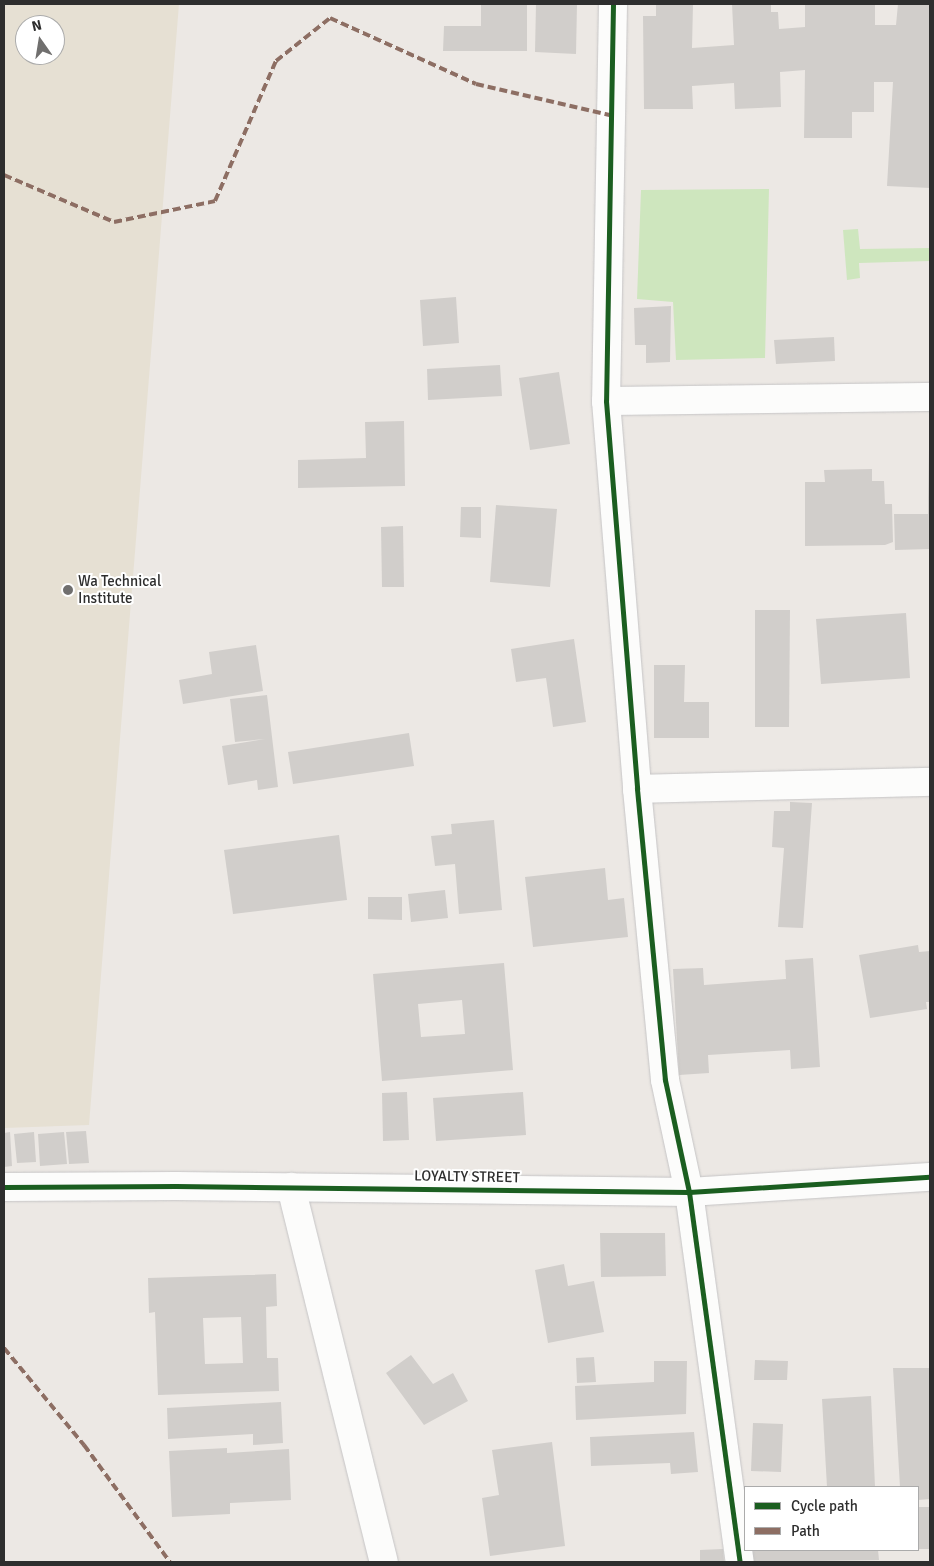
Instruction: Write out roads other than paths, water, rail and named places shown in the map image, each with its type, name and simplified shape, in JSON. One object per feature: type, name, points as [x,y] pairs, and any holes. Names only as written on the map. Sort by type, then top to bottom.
[{"type":"street","points":[[613,4],[606,401],[637,789],[665,1080],[689,1192],[740,1562]]},
{"type":"street","points":[[606,401],[930,397]]},
{"type":"street","points":[[637,789],[930,782]]},
{"type":"street","name":"LOYALTY STREET","points":[[4,1187],[291,1187],[689,1192],[930,1177]]},
{"type":"street","points":[[291,1187],[384,1562]]},
{"type":"place","name":"Wa Technical Institute","points":[[68,590]]}]
